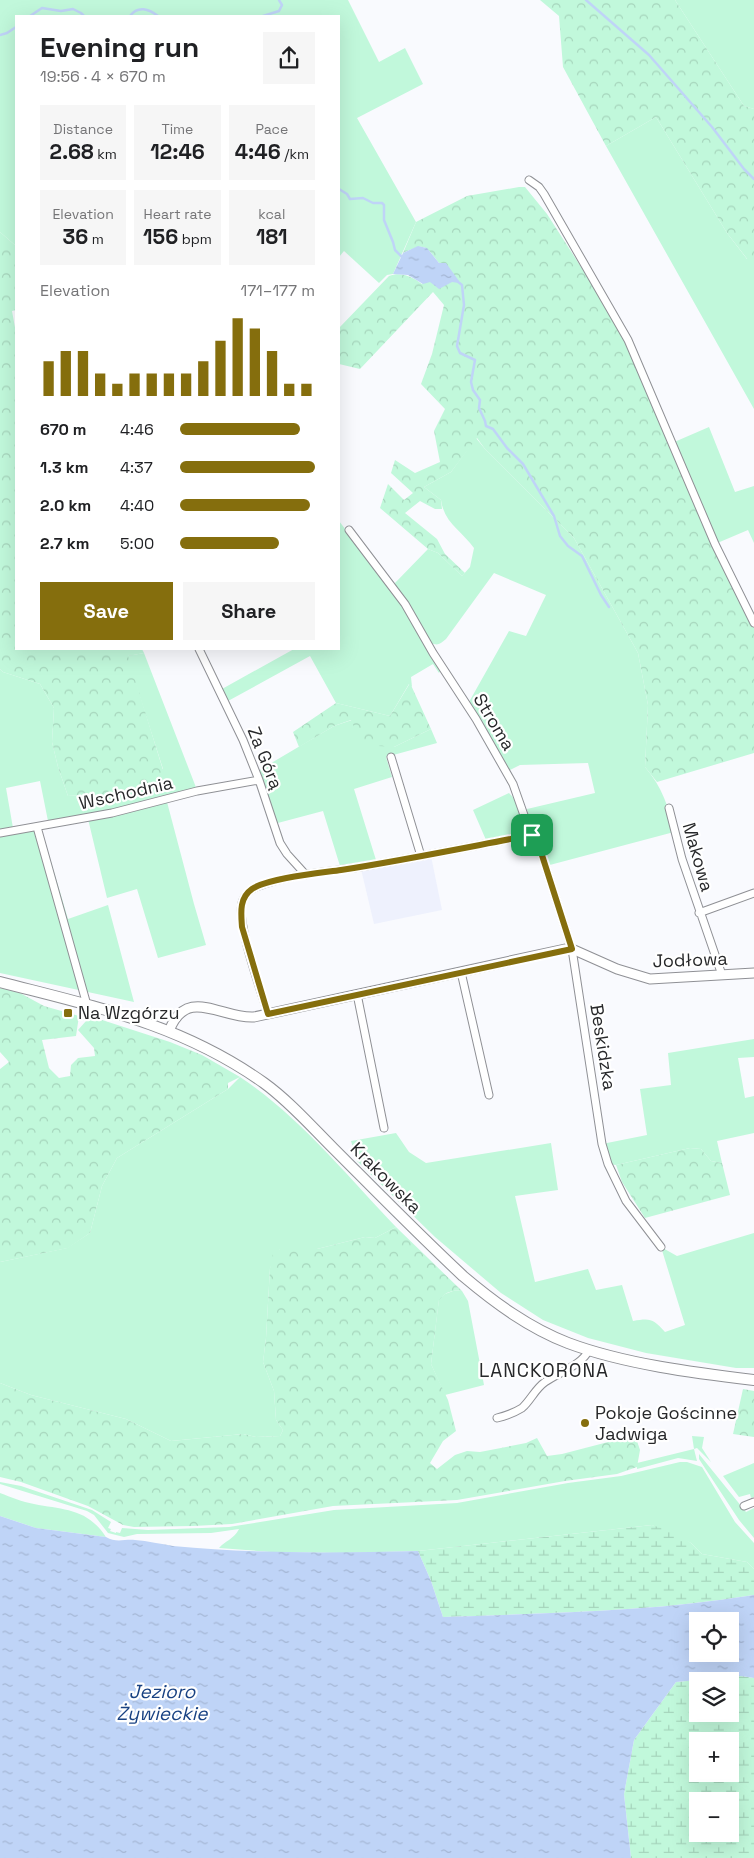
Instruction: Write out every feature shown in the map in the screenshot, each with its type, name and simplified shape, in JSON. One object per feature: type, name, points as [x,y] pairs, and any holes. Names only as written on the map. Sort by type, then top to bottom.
[{"type":"main road","name":"Krakowska","points":[[0,982],[87,1004],[169,1030],[222,1056],[266,1084],[448,1262],[490,1299],[538,1329],[589,1350],[657,1365],[754,1380]]},
{"type":"street","points":[[529,180],[539,187],[544,194],[628,340],[715,544],[754,623]]},
{"type":"street","name":"Stroma","points":[[349,530],[405,604],[433,653],[476,719],[513,784],[532,835],[543,858],[572,949]]},
{"type":"street","name":"Za Górą","points":[[199,650],[259,780],[280,843],[287,854],[306,875]]},
{"type":"street","points":[[391,756],[421,856]]},
{"type":"street","name":"Wschodnia","points":[[0,833],[112,813],[196,791],[259,780]]},
{"type":"street","name":"Makowa","points":[[669,808],[682,859],[722,975]]},
{"type":"street","points":[[37,827],[87,1004]]},
{"type":"street","points":[[268,1014],[242,927],[242,902],[252,889],[306,875],[532,835]]},
{"type":"street","name":"Makowa","points":[[700,913],[754,893]]},
{"type":"street","points":[[169,1030],[176,1015],[190,1008],[201,1006],[246,1017],[268,1014],[572,949]]},
{"type":"street","name":"Jodłowa","points":[[572,949],[617,969],[650,979],[754,973]]},
{"type":"street","name":"Beskidzka","points":[[572,949],[602,1144],[615,1179],[626,1201],[660,1247]]},
{"type":"street","points":[[462,972],[489,1095]]},
{"type":"street","points":[[357,994],[384,1128]]},
{"type":"street","points":[[497,1418],[508,1416],[522,1407],[540,1386],[580,1361],[589,1350]]},
{"type":"street","points":[[744,1506],[754,1502]]},
{"type":"shaded area","points":[[431,856],[442,910],[374,924],[361,869]]},
{"type":"green space","points":[[0,0],[348,0],[379,62],[405,48],[423,84],[357,118],[416,222],[393,274],[387,275],[379,283],[344,251],[340,256],[340,15],[15,15],[15,245],[0,232]]},
{"type":"green space","points":[[540,0],[675,0],[744,106],[754,109],[754,259],[748,260],[727,233],[656,117],[606,146],[563,67],[559,16]]},
{"type":"green space","points":[[675,0],[754,0],[754,109],[744,106]]},
{"type":"green space","points":[[656,117],[727,233],[747,259],[754,259],[754,409],[606,146]]},
{"type":"green space","points":[[525,187],[547,214],[628,340],[700,509],[754,623],[754,753],[657,782],[645,767],[648,705],[638,653],[574,538],[485,449],[477,438],[451,472],[424,487],[441,500],[442,509],[435,509],[420,501],[405,513],[437,539],[445,554],[465,573],[462,576],[438,553],[428,549],[380,508],[388,484],[404,500],[413,493],[391,473],[395,460],[415,473],[440,462],[434,431],[445,409],[421,384],[432,354],[444,305],[433,292],[360,369],[340,364],[340,327],[389,276],[398,274],[407,276],[422,284],[439,263],[424,247],[403,253],[416,222],[467,196]]},
{"type":"green space","points":[[0,232],[15,245],[15,310],[12,311],[15,328],[15,650],[142,650],[144,653],[128,656],[163,770],[154,788],[129,795],[68,796],[52,742],[54,708],[40,684],[3,672],[0,669]]},
{"type":"green space","points":[[709,427],[735,492],[754,486],[754,543],[748,530],[715,544],[672,443]]},
{"type":"green space","points":[[476,438],[574,538],[638,653],[648,705],[645,767],[656,782],[664,798],[674,832],[546,866],[531,835],[527,809],[595,793],[588,763],[520,765],[508,771],[469,702],[509,631],[526,636],[546,595],[494,573],[446,639],[435,644],[431,643],[413,611],[394,584],[428,549],[438,553],[462,576],[470,567],[474,548],[450,521],[441,500],[424,487],[451,472]]},
{"type":"green space","points":[[340,522],[403,604],[441,670],[439,673],[433,664],[411,677],[412,687],[409,684],[390,716],[336,703],[310,656],[228,701],[222,689],[292,650],[340,650]]},
{"type":"green space","points":[[144,653],[197,790],[136,806],[48,821],[40,781],[6,788],[13,828],[0,830],[0,669],[3,672],[40,684],[54,708],[52,742],[68,796],[100,794],[163,769],[127,656]]},
{"type":"green space","points":[[410,683],[431,729],[394,747],[362,745],[351,720],[334,726],[299,747],[293,732],[336,703],[390,716]]},
{"type":"green space","points":[[352,720],[394,747],[431,729],[437,743],[386,757],[392,777],[354,789],[376,860],[340,866],[323,811],[274,824],[256,772],[334,726]]},
{"type":"green space","points":[[509,793],[516,801],[525,834],[511,834],[486,840],[473,810]]},
{"type":"green space","points":[[167,802],[206,945],[158,958],[137,889],[107,898],[88,819],[135,811]]},
{"type":"green space","points":[[41,828],[68,919],[108,905],[134,1002],[0,973],[0,835]]},
{"type":"green space","points":[[0,988],[20,993],[44,1006],[79,1016],[76,1036],[42,1040],[49,1068],[59,1078],[70,1076],[71,1065],[78,1058],[95,1056],[94,1048],[78,1030],[86,1021],[96,1018],[170,1042],[202,1055],[240,1077],[228,1083],[228,1089],[117,1158],[102,1186],[90,1233],[68,1248],[0,1262],[0,1069],[9,1062],[0,1052]]},
{"type":"green space","points":[[754,1039],[754,1057],[738,1058],[745,1098],[754,1096],[754,1133],[717,1141],[722,1163],[711,1161],[701,1149],[690,1148],[616,1165],[608,1164],[602,1144],[647,1135],[640,1089],[671,1085],[668,1053]]},
{"type":"green space","points":[[240,1077],[283,1110],[303,1129],[396,1227],[375,1238],[365,1237],[317,1249],[280,1249],[270,1268],[263,1362],[274,1391],[276,1420],[283,1430],[280,1436],[256,1437],[243,1434],[171,1441],[126,1419],[31,1395],[0,1383],[0,1262],[67,1248],[90,1233],[102,1186],[117,1158],[228,1089]]},
{"type":"green space","points":[[396,1133],[409,1152],[426,1163],[551,1143],[558,1190],[515,1196],[535,1282],[588,1269],[596,1290],[622,1285],[633,1321],[651,1320],[665,1332],[685,1325],[661,1247],[677,1256],[754,1233],[754,1368],[736,1368],[646,1353],[588,1338],[543,1320],[501,1293],[435,1237],[357,1161],[351,1141]]},
{"type":"green space","points":[[690,1148],[701,1149],[711,1161],[722,1163],[730,1195],[645,1218],[622,1182],[616,1165]]},
{"type":"green space","points":[[396,1227],[462,1291],[449,1292],[439,1300],[431,1364],[448,1400],[456,1431],[443,1441],[430,1463],[437,1469],[455,1455],[467,1451],[480,1452],[526,1443],[537,1438],[547,1456],[562,1454],[635,1435],[640,1450],[637,1467],[617,1474],[457,1500],[333,1506],[232,1524],[134,1527],[123,1525],[88,1506],[21,1482],[0,1477],[0,1383],[31,1395],[126,1419],[171,1441],[243,1434],[256,1437],[280,1436],[283,1430],[276,1420],[274,1391],[263,1362],[270,1268],[273,1254],[280,1249],[317,1249],[365,1237],[375,1238]]},
{"type":"green space","points":[[453,1291],[462,1291],[468,1301],[484,1385],[445,1395],[431,1364],[439,1299]]},
{"type":"green space","points":[[743,1389],[754,1391],[754,1437],[733,1434]]},
{"type":"green space","points":[[692,1436],[704,1437],[702,1448],[711,1462],[697,1448],[694,1449]]},
{"type":"green space","points":[[694,1449],[697,1461],[678,1458],[637,1469],[637,1463]]},
{"type":"green space","points":[[699,1454],[746,1512],[754,1508],[754,1538],[739,1520],[699,1459]]},
{"type":"green space","points":[[687,1462],[702,1467],[735,1522],[754,1543],[754,1569],[747,1562],[702,1554],[691,1543],[652,1525],[418,1551],[345,1553],[271,1552],[219,1548],[235,1535],[239,1529],[211,1533],[137,1534],[124,1537],[108,1533],[94,1515],[87,1511],[0,1484],[0,1482],[21,1486],[92,1510],[111,1522],[108,1528],[111,1529],[110,1531],[120,1533],[122,1528],[148,1530],[229,1527],[334,1510],[457,1503],[568,1483],[621,1476]]},
{"type":"green space","points":[[754,1463],[754,1497],[751,1498],[750,1494],[739,1497],[723,1476]]},
{"type":"green space","points":[[0,1493],[25,1502],[65,1509],[83,1515],[91,1520],[106,1537],[36,1528],[0,1516]]},
{"type":"green space","points":[[652,1525],[673,1532],[691,1543],[702,1554],[747,1562],[754,1569],[754,1595],[715,1601],[638,1608],[443,1617],[431,1581],[418,1551]]},
{"type":"green space","points":[[739,1676],[754,1678],[754,1858],[631,1858],[624,1794],[634,1740],[676,1682],[689,1681],[689,1722],[739,1722]]},
{"type":"water","points":[[418,246],[427,248],[439,263],[446,263],[459,283],[452,282],[439,289],[430,282],[423,284],[408,275],[393,274],[403,253]]},
{"type":"water","name":"Jezioro Żywieckie","points":[[0,1516],[36,1528],[117,1540],[140,1540],[203,1549],[296,1552],[418,1551],[431,1581],[443,1617],[638,1608],[715,1601],[754,1595],[754,1678],[739,1676],[739,1672],[689,1672],[689,1681],[676,1682],[634,1740],[624,1794],[631,1858],[0,1858]]},
{"type":"waterway","points":[[266,15],[279,11],[282,5],[279,0]]},
{"type":"waterway","points":[[586,0],[649,55],[712,127],[754,179]]},
{"type":"waterway","points":[[32,15],[42,8],[61,11],[73,9],[83,15]]},
{"type":"waterway","points":[[131,15],[140,9],[156,15]]},
{"type":"waterway","points":[[0,35],[15,28]]},
{"type":"waterway","points":[[340,190],[347,194],[350,199],[363,198],[373,203],[382,203],[384,205],[384,220],[395,250],[403,258]]},
{"type":"waterway","points":[[457,281],[462,285],[464,305],[457,346],[460,353],[475,360],[471,382],[473,390],[480,400],[479,408],[486,426],[493,429],[507,448],[523,464],[554,516],[560,536],[568,546],[582,556],[609,607]]},
{"type":"place","name":"Na Wzgórzu","points":[[68,1013]]},
{"type":"place","name":"Pokoje Gościnne Jadwiga","points":[[585,1423]]},
{"type":"district","name":"LANCKORONA","points":[[544,1370]]},
{"type":"route","points":[[532,835],[540,849],[546,866],[572,949],[268,1014],[242,927],[242,902],[252,889],[268,883],[306,875],[402,860],[532,835]]}]
